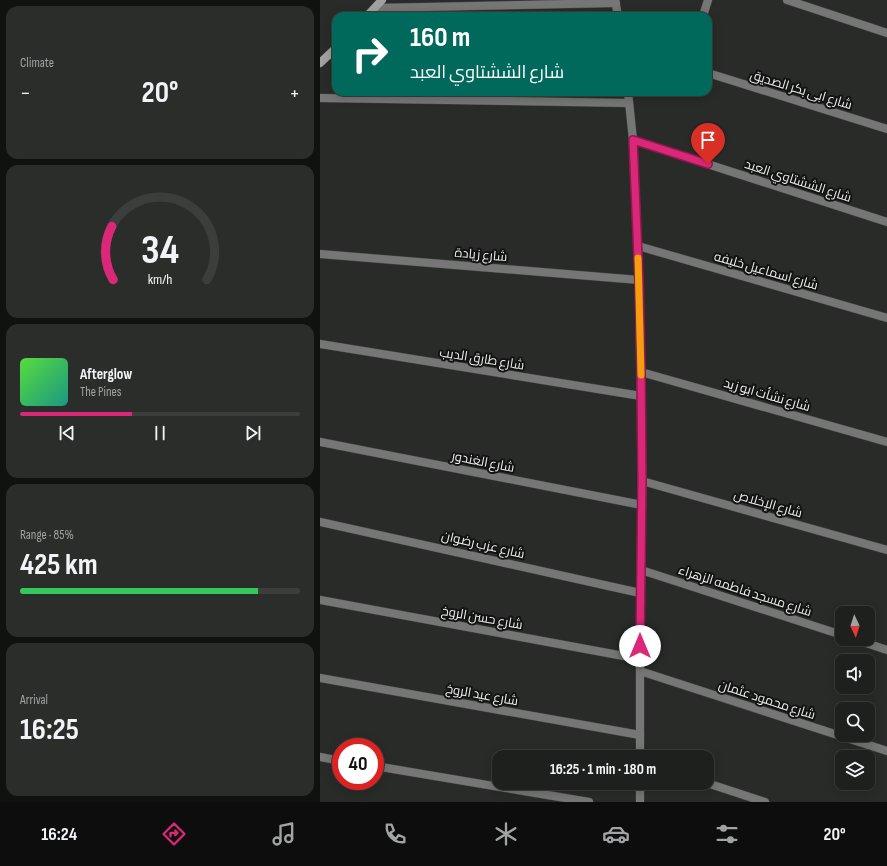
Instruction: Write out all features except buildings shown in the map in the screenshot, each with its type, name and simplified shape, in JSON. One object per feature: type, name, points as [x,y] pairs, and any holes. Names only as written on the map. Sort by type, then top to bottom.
[{"type":"main road","points":[[371,12],[382,0]]},
{"type":"main road","points":[[320,63],[332,52]]},
{"type":"street","points":[[704,12],[708,0]]},
{"type":"street","points":[[787,0],[887,33]]},
{"type":"street","points":[[375,8],[615,1],[617,12]]},
{"type":"street","name":"شارع ابى بكر الصديق","points":[[712,74],[887,129]]},
{"type":"street","points":[[628,96],[633,140],[638,246],[641,372],[642,505],[640,570],[640,750]]},
{"type":"street","points":[[320,98],[629,103]]},
{"type":"street","name":"شارع الششتاوي العبد","points":[[633,140],[887,222]]},
{"type":"street","name":"شارع اسماعيل خليفه","points":[[638,246],[887,318]]},
{"type":"street","name":"شارع زيادة","points":[[320,254],[639,280]]},
{"type":"street","name":"شارع طارق الديب","points":[[320,344],[641,396]]},
{"type":"street","name":"شارع نشأت ابو زيد","points":[[641,372],[887,442]]},
{"type":"street","name":"شارع الغندور","points":[[320,442],[642,505]]},
{"type":"street","name":"شارع الإخلاص","points":[[642,481],[887,550]]},
{"type":"street","name":"شارع عزب رضوان","points":[[320,522],[640,593]]},
{"type":"street","name":"شارع مسجد فاطمه الزهراء","points":[[640,570],[835,633]]},
{"type":"street","name":"شارع حسن الروخ","points":[[320,600],[640,659]]},
{"type":"street","points":[[875,646],[887,650]]},
{"type":"street","name":"شارع محمود عثمان","points":[[640,671],[887,751]]},
{"type":"street","name":"شارع عيد الروخ","points":[[320,678],[640,735]]},
{"type":"street","points":[[320,757],[332,759]]},
{"type":"street","points":[[384,768],[589,802]]},
{"type":"street","points":[[714,785],[765,802]]},
{"type":"street","points":[[640,790],[640,802]]},
{"type":"slow traffic","points":[[638,258],[641,375]]},
{"type":"route","points":[[640,646],[642,481],[641,372],[633,140],[708,164]]}]
